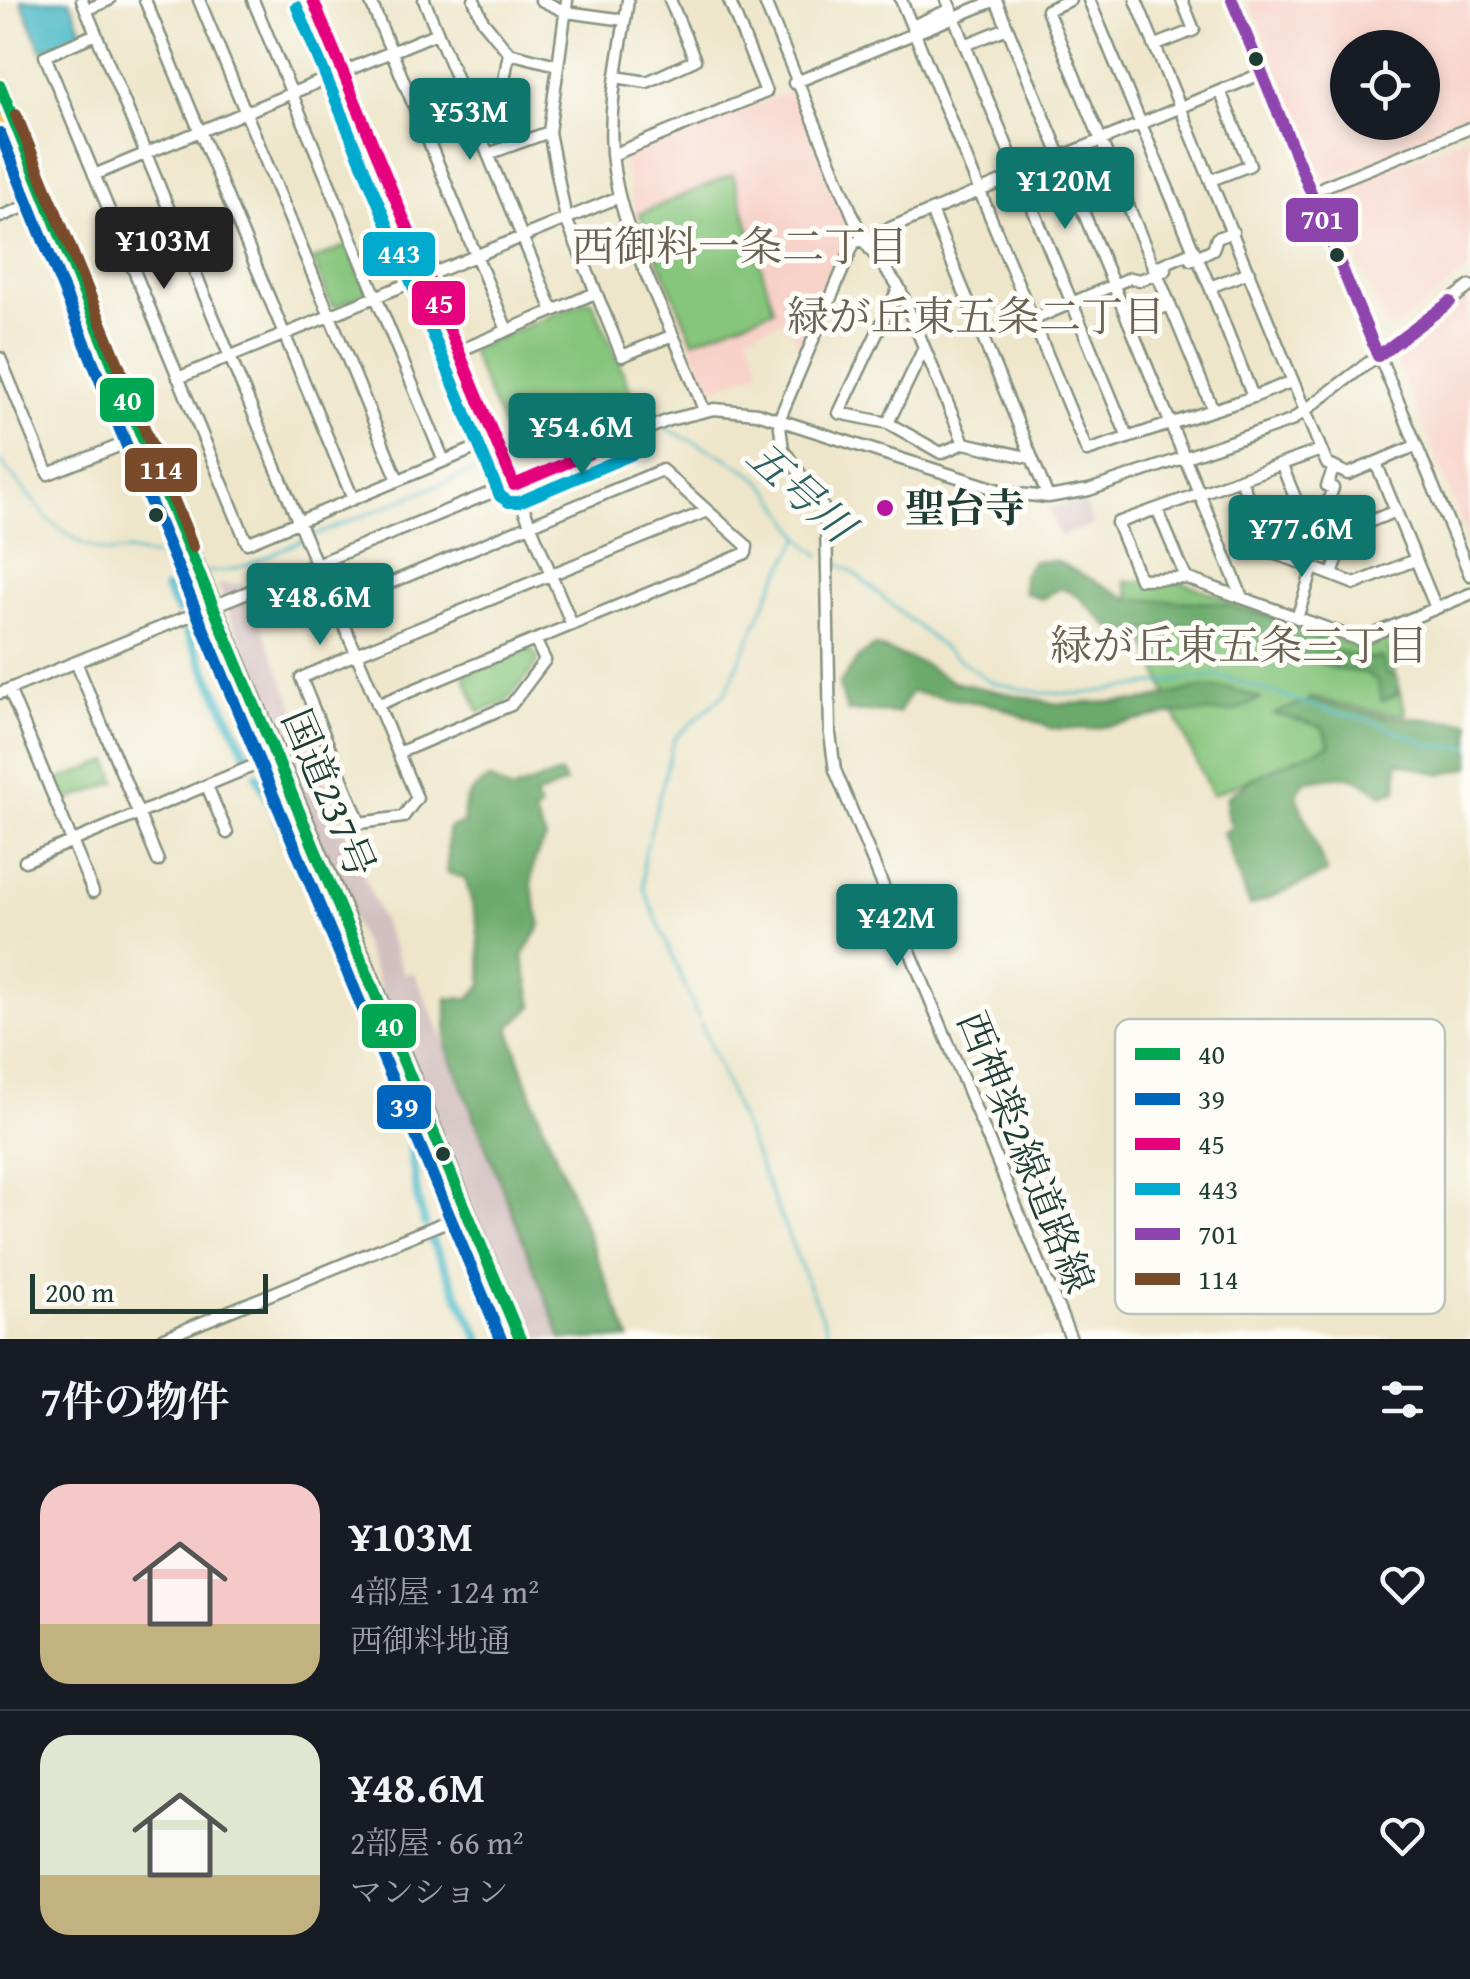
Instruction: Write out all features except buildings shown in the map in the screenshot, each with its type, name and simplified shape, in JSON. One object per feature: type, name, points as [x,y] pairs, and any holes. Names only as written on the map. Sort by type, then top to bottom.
[{"type":"highway","name":"国道237号","points":[[0,86],[40,200],[185,555],[520,1339]]},
{"type":"highway","name":"国道237号","points":[[0,122],[40,200]]},
{"type":"street","points":[[110,0],[84,5],[311,552],[318,566],[335,606],[356,654],[378,705],[417,798],[403,817],[360,822],[301,678],[356,654],[706,510]]},
{"type":"street","points":[[144,0],[353,499]]},
{"type":"street","points":[[199,0],[398,480]]},
{"type":"street","points":[[254,0],[444,462]]},
{"type":"street","points":[[314,0],[572,625]]},
{"type":"street","points":[[370,0],[507,330]]},
{"type":"street","points":[[424,0],[552,311]]},
{"type":"street","points":[[474,0],[483,22],[509,53],[557,65]]},
{"type":"street","points":[[542,0],[625,20]]},
{"type":"street","points":[[628,0],[616,77],[612,154],[619,196],[704,411]]},
{"type":"street","points":[[616,77],[647,82],[695,60],[670,0]]},
{"type":"street","points":[[612,154],[766,92],[728,0]]},
{"type":"street","points":[[764,0],[863,240],[898,287],[964,443]]},
{"type":"street","points":[[901,0],[1086,452],[1292,381]]},
{"type":"street","points":[[796,82],[914,30],[951,9],[996,0],[1242,597]]},
{"type":"street","points":[[1070,0],[1045,5],[1212,410]]},
{"type":"street","points":[[1090,0],[1254,397]]},
{"type":"street","points":[[1136,0],[1327,464],[1348,474],[1415,446]]},
{"type":"street","points":[[1154,46],[1194,30],[1182,0]]},
{"type":"street","points":[[1232,0],[1470,575]]},
{"type":"street","points":[[566,6],[549,132],[566,218],[622,356],[673,335]]},
{"type":"street","points":[[951,9],[1128,438]]},
{"type":"street","points":[[965,45],[1007,28]]},
{"type":"street","points":[[94,175],[437,33]]},
{"type":"street","points":[[96,34],[45,56],[246,543],[301,526],[398,480],[497,445]]},
{"type":"street","points":[[468,108],[502,91],[509,53]]},
{"type":"street","points":[[779,420],[854,243],[1263,73]]},
{"type":"street","points":[[1211,180],[1250,165],[1220,91]]},
{"type":"street","points":[[1323,187],[1470,128]]},
{"type":"street","points":[[488,154],[549,132]]},
{"type":"street","points":[[178,378],[619,196]]},
{"type":"street","points":[[0,217],[40,200]]},
{"type":"street","points":[[932,211],[1048,497]]},
{"type":"street","points":[[1032,320],[1130,278],[1140,280],[1213,250],[1217,238],[1233,232]]},
{"type":"street","points":[[1210,287],[1249,272]]},
{"type":"street","points":[[92,892],[4,691],[669,420],[704,411],[735,410],[779,420],[1008,493],[1048,497],[1089,490],[1275,428],[1306,412],[1470,286]]},
{"type":"street","points":[[898,287],[840,413],[888,424],[941,453],[964,443],[1032,458]]},
{"type":"street","points":[[458,351],[595,293]]},
{"type":"street","points":[[1128,321],[1170,305]]},
{"type":"street","points":[[888,424],[924,348]]},
{"type":"street","points":[[0,358],[48,474],[137,439]]},
{"type":"street","name":"西神楽2線道路線","points":[[779,420],[783,450],[823,507],[830,734],[835,770],[1071,1339]]},
{"type":"street","points":[[1321,450],[1117,522],[1140,580],[1186,578],[1360,640],[1470,594]]},
{"type":"street","points":[[1376,463],[1436,608]]},
{"type":"street","points":[[1282,466],[1308,530],[1298,562]]},
{"type":"street","points":[[1298,562],[1314,526],[1310,518],[1324,512],[1333,488],[1327,486],[1334,467]]},
{"type":"street","points":[[335,606],[662,470],[747,546],[746,553],[378,705]]},
{"type":"street","points":[[1241,480],[1270,552],[1355,584],[1416,560]]},
{"type":"street","points":[[1157,509],[1186,578]]},
{"type":"street","points":[[1346,531],[1396,511]]},
{"type":"street","points":[[1324,512],[1346,531]]},
{"type":"street","points":[[1332,575],[1346,531]]},
{"type":"street","points":[[1297,618],[1313,568]]},
{"type":"street","points":[[398,754],[510,705],[545,660],[535,640]]},
{"type":"street","points":[[76,662],[158,861]]},
{"type":"street","points":[[25,861],[272,758]]},
{"type":"street","points":[[207,786],[227,833]]},
{"type":"street","points":[[162,1339],[467,1213]]},
{"type":"shaded area","points":[[1249,0],[1470,0],[1470,121],[1440,133],[1440,30],[1330,30],[1330,140],[1423,140],[1328,179],[1323,177]]},
{"type":"shaded area","points":[[793,90],[848,231],[800,350],[786,319],[748,333],[761,370],[710,390],[634,209],[623,159]]},
{"type":"shaded area","points":[[1470,135],[1470,268],[1393,329],[1386,327],[1331,193]]},
{"type":"shaded area","points":[[1470,295],[1470,544],[1397,361],[1399,355]]},
{"type":"shaded area","points":[[1084,500],[1093,525],[1059,537],[1049,507]]},
{"type":"shaded area","points":[[217,584],[244,584],[404,974],[414,972],[447,1048],[562,1339],[527,1339],[258,692],[252,666]]},
{"type":"green space","points":[[733,174],[774,309],[693,341],[639,214]]},
{"type":"green space","points":[[348,245],[365,294],[331,305],[313,260]]},
{"type":"green space","points":[[588,300],[593,302],[633,396],[611,395],[569,408],[570,413],[508,440],[471,353],[474,348]]},
{"type":"green space","points":[[1033,561],[1056,561],[1130,599],[1219,603],[1279,620],[1318,638],[1335,651],[1368,659],[1382,657],[1386,673],[1397,677],[1398,694],[1382,701],[1377,682],[1367,673],[1335,669],[1273,644],[1186,625],[1136,632],[1113,630],[1079,597],[1061,588],[1041,599],[1024,592],[1023,575]]},
{"type":"green space","points":[[1125,581],[1182,582],[1357,647],[1385,635],[1406,714],[1309,697],[1330,745],[1212,795],[1165,690]]},
{"type":"green space","points":[[875,646],[923,664],[953,682],[1058,704],[1140,701],[1200,688],[1229,688],[1261,699],[1232,712],[1178,713],[1091,729],[1050,728],[998,706],[911,692],[898,713],[847,711],[839,685],[859,657]]},
{"type":"green space","points":[[529,647],[538,658],[537,664],[506,702],[479,712],[464,675]]},
{"type":"green space","points":[[1309,700],[1381,716],[1470,722],[1470,767],[1441,775],[1398,762],[1397,790],[1382,795],[1354,778],[1304,782],[1296,795],[1327,873],[1250,906],[1223,833],[1232,827],[1226,812],[1227,797],[1263,773],[1330,745],[1323,727],[1274,714]]},
{"type":"green space","points":[[109,761],[117,782],[63,802],[55,781]]},
{"type":"green space","points":[[560,773],[565,783],[535,797],[540,809],[534,813],[546,839],[532,871],[541,925],[523,956],[533,1006],[509,1028],[531,1094],[630,1339],[562,1339],[447,1048],[447,998],[468,999],[483,984],[477,923],[465,878],[447,873],[448,828],[464,823],[468,796],[489,779],[511,791]]},
{"type":"water","points":[[21,0],[70,0],[82,30],[80,35],[41,50]]},
{"type":"waterway","name":"五号川","points":[[506,458],[598,420],[636,417],[653,422]]},
{"type":"waterway","name":"五号川","points":[[665,428],[728,459],[762,482],[803,540],[821,556]]},
{"type":"waterway","name":"五号川","points":[[0,461],[50,521],[81,543],[108,553],[128,551],[172,560]]},
{"type":"waterway","name":"五号川","points":[[311,537],[498,461]]},
{"type":"waterway","points":[[698,1017],[644,889],[643,861],[674,739],[726,692],[775,581],[800,538]]},
{"type":"waterway","name":"五号川","points":[[208,572],[245,565],[304,540]]},
{"type":"waterway","name":"五号川","points":[[833,561],[854,573],[943,648],[991,682],[1040,693],[1080,694],[1218,675],[1370,720],[1433,746],[1470,747]]},
{"type":"waterway","points":[[166,589],[178,611]]},
{"type":"waterway","points":[[184,625],[249,759]]},
{"type":"waterway","points":[[257,775],[407,1118],[418,1202],[425,1224]]},
{"type":"waterway","points":[[701,1024],[831,1339]]},
{"type":"waterway","points":[[429,1235],[480,1339]]},
{"type":"transit line","name":"45","points":[[313,0],[514,485],[635,434]]},
{"type":"transit line","name":"701","points":[[1232,0],[1378,356],[1450,302]]},
{"type":"transit line","name":"443","points":[[297,7],[500,496],[509,502],[519,502],[642,450]]},
{"type":"transit line","name":"40","points":[[0,86],[142,437],[520,1339]]},
{"type":"transit line","name":"114","points":[[16,115],[193,547]]},
{"type":"transit line","name":"39","points":[[0,133],[501,1339]]},
{"type":"place","name":"聖台寺","points":[[885,508]]},
{"type":"district","name":"西御料一条二丁目","points":[[740,246]]},
{"type":"district","name":"緑が丘東五条二丁目","points":[[976,316]]},
{"type":"district","name":"緑が丘東五条三丁目","points":[[1239,645]]}]
